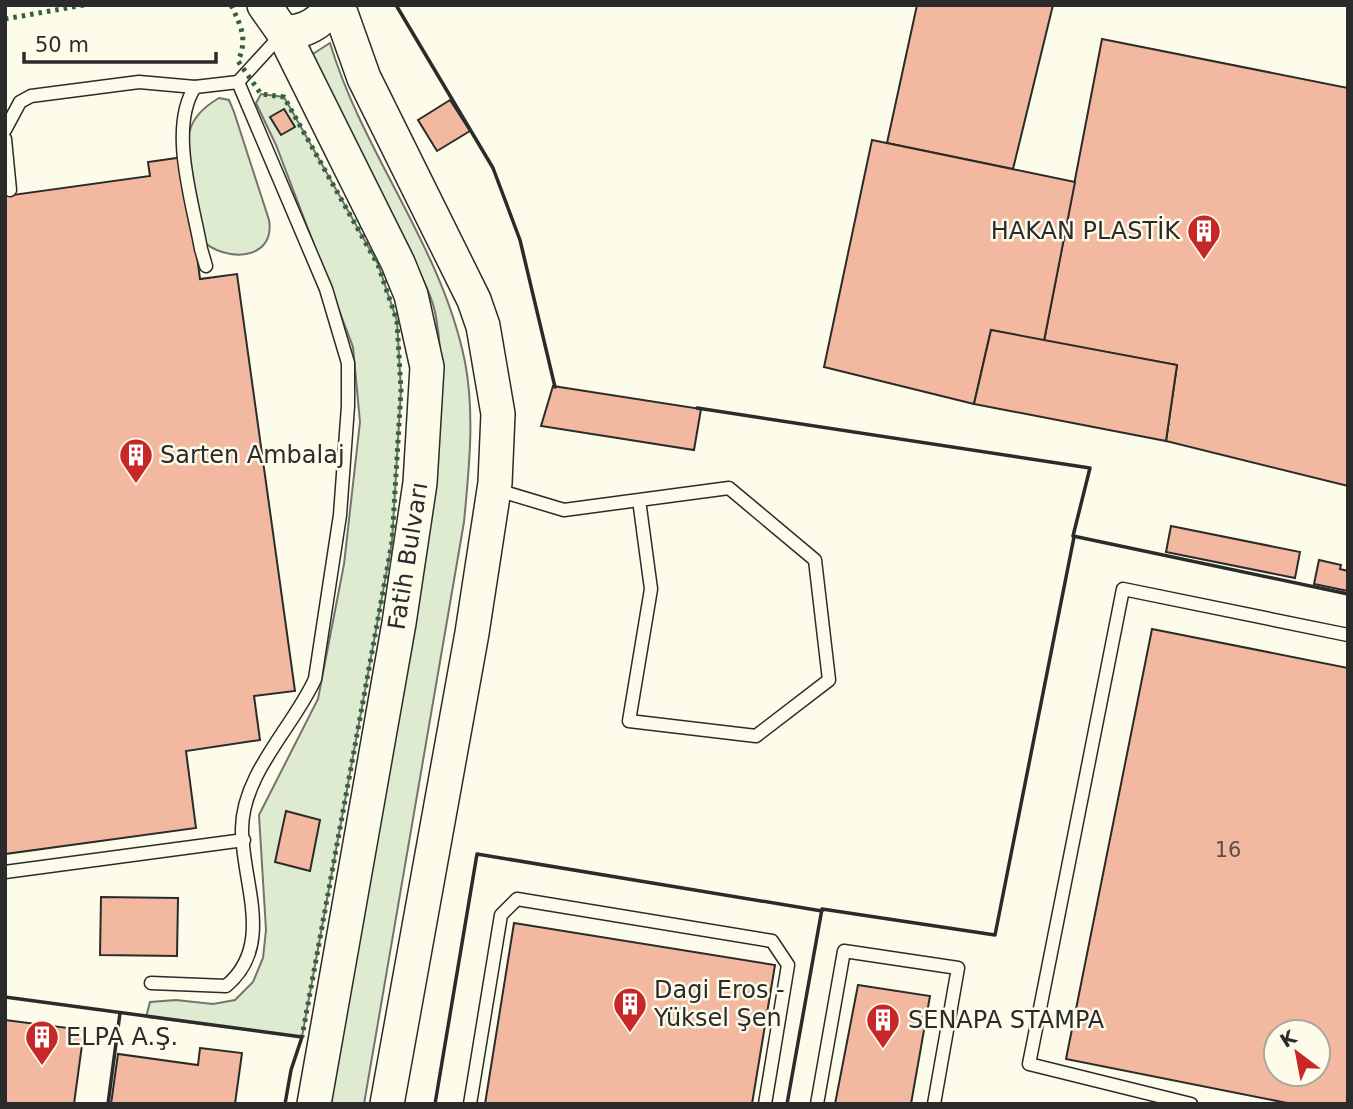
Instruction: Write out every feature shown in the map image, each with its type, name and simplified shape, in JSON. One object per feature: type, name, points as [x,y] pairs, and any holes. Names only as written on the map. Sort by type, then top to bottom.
[{"type":"main road","name":"Fatih Bulvarı","points":[[264,5],[282,32],[398,263],[411,295],[427,367],[420,483],[399,623],[314,1104]]},
{"type":"main road","points":[[282,32],[298,33],[322,20],[336,5],[378,108],[465,277],[483,326],[498,414],[494,488],[472,633],[387,1104]]},
{"type":"main road","points":[[354,48],[356,5]]},
{"type":"lane","points":[[5,105],[32,96],[139,82],[195,87],[238,82],[282,32]]},
{"type":"lane","points":[[150,983],[226,986],[237,976],[247,959],[253,914],[244,840],[244,807],[260,772],[305,701],[315,679],[340,514],[348,363],[326,289],[238,82]]},
{"type":"lane","points":[[195,87],[183,115],[182,137],[206,266]]},
{"type":"lane","points":[[5,131],[20,102]]},
{"type":"lane","points":[[5,139],[10,190]]},
{"type":"lane","points":[[494,488],[565,510],[639,500],[729,488],[815,560],[829,680],[756,736],[629,721],[651,589],[639,500]]},
{"type":"lane","points":[[1191,1104],[1029,1064],[1123,589],[1348,635]]},
{"type":"lane","points":[[5,872],[244,840]]},
{"type":"lane","points":[[470,1104],[501,915],[517,899],[772,941],[788,965],[765,1104]]},
{"type":"lane","points":[[817,1104],[844,951],[958,968],[934,1104]]},
{"type":"green space","points":[[330,43],[362,124],[439,279],[465,362],[470,401],[464,522],[364,1104],[328,1104],[432,509],[441,413],[441,365],[436,317],[428,290],[360,151],[305,59]]},
{"type":"green space","points":[[261,94],[284,97],[378,264],[397,321],[401,390],[392,542],[302,1037],[146,1017],[150,1002],[176,1000],[213,1004],[235,1000],[253,982],[263,958],[266,930],[259,815],[318,699],[344,564],[360,422],[353,347],[276,145],[256,103]]},
{"type":"green space","points":[[219,98],[229,100],[234,112],[269,220],[269,234],[264,244],[256,251],[246,254],[222,252],[202,240],[191,184],[187,154],[190,130],[202,111]]},
{"type":"building","name":"HAKAN PLASTİK","points":[[917,5],[1053,5],[1013,169],[887,143]]},
{"type":"building","name":"HAKAN PLASTİK","points":[[1102,39],[1348,88],[1348,486],[1166,441],[1177,365],[1044,341]]},
{"type":"building","points":[[450,100],[470,131],[437,151],[418,120]]},
{"type":"building","points":[[284,109],[295,127],[281,135],[270,117]]},
{"type":"building","name":"HAKAN PLASTİK","points":[[872,140],[1075,182],[1044,341],[991,330],[974,404],[824,367]]},
{"type":"building","name":"Sarten Ambalaj","points":[[184,157],[200,279],[237,274],[295,691],[254,696],[260,740],[186,751],[196,828],[5,854],[5,196],[150,176],[148,162]]},
{"type":"building","points":[[991,330],[1177,365],[1166,441],[974,404]]},
{"type":"building","points":[[553,386],[701,409],[694,450],[541,426]]},
{"type":"building","points":[[1171,526],[1300,552],[1295,578],[1166,552]]},
{"type":"building","points":[[1319,560],[1341,565],[1340,569],[1348,571],[1348,591],[1314,584]]},
{"type":"building","points":[[1152,629],[1348,668],[1348,1104],[1292,1104],[1066,1059]]},
{"type":"building","points":[[286,811],[320,820],[310,871],[275,862]]},
{"type":"building","points":[[101,897],[178,898],[177,956],[100,955]]},
{"type":"building","name":"Dagi Eros - Yüksel Şen","points":[[514,923],[775,965],[752,1104],[485,1104]]},
{"type":"building","name":"SENAPA STAMPA","points":[[858,985],[930,996],[911,1104],[835,1104]]},
{"type":"building","name":"ELPA A.Ş.","points":[[5,1020],[84,1030],[74,1104],[5,1104]]},
{"type":"building","points":[[200,1048],[242,1053],[235,1104],[111,1104],[118,1054],[198,1065]]},
{"type":"hedge","points":[[5,19],[84,5]]},
{"type":"hedge","points":[[231,5],[243,39],[238,61],[261,94],[284,97],[378,265],[397,321],[401,390],[392,542],[302,1037]]},
{"type":"wall","points":[[396,5],[493,168],[520,240],[555,387]]},
{"type":"wall","points":[[697,408],[1090,468],[1073,536],[1348,594]]},
{"type":"wall","points":[[787,1104],[822,909],[995,935],[1074,537]]},
{"type":"wall","points":[[435,1104],[477,854],[822,911]]},
{"type":"wall","points":[[5,997],[302,1037],[291,1070],[285,1104]]},
{"type":"wall","points":[[108,1104],[120,1013]]},
{"type":"place","name":"HAKAN PLASTİK","points":[[1204,261]]},
{"type":"place","name":"Sarten Ambalaj","points":[[136,485]]},
{"type":"place","name":"Dagi Eros - Yüksel Şen","points":[[630,1034]]},
{"type":"place","name":"SENAPA STAMPA","points":[[883,1050]]},
{"type":"place","name":"ELPA A.Ş.","points":[[42,1067]]}]
